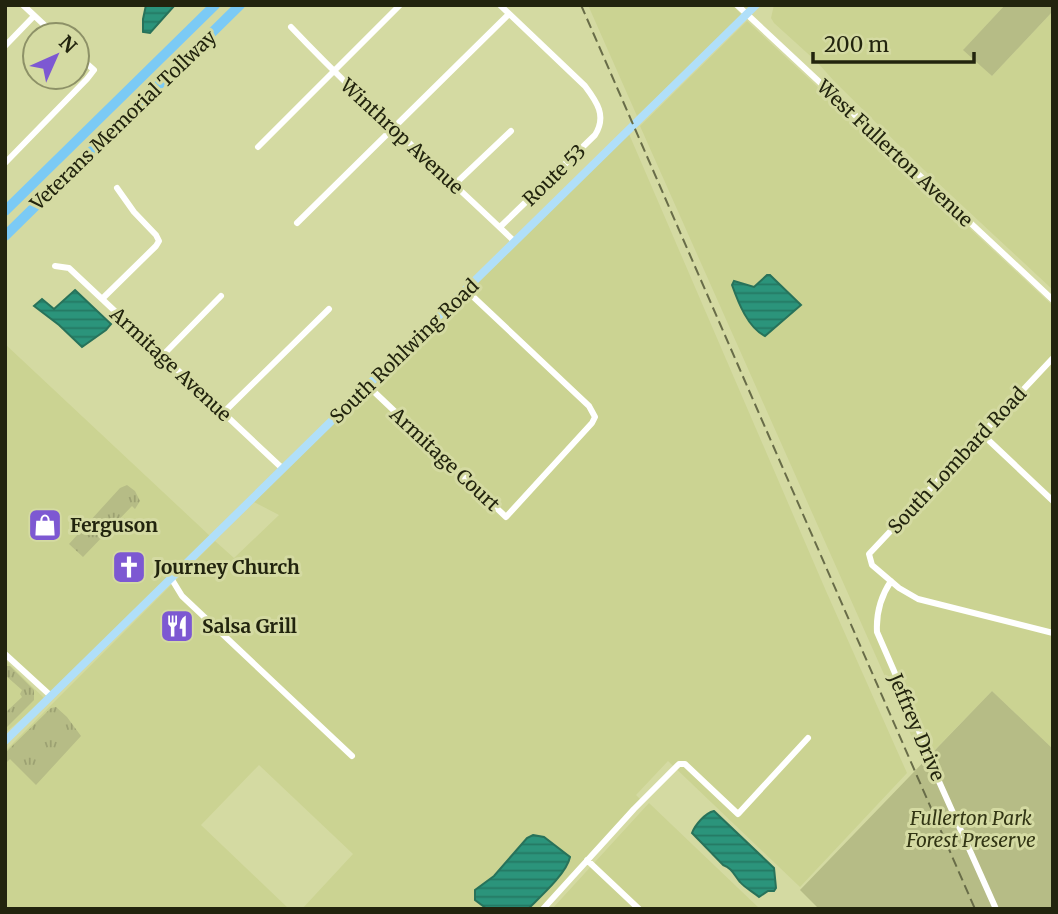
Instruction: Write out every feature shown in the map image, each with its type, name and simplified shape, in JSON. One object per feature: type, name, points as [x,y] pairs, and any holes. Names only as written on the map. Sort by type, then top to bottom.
[{"type":"highway","name":"Veterans Memorial Tollway","points":[[5,211],[215,5]]},
{"type":"highway","name":"Veterans Memorial Tollway","points":[[5,236],[240,5]]},
{"type":"main road","name":"South Rohlwing Road","points":[[5,741],[756,5]]},
{"type":"street","points":[[23,5],[40,21]]},
{"type":"street","points":[[258,146],[400,5]]},
{"type":"street","points":[[297,223],[509,14],[500,5]]},
{"type":"street","name":"West Fullerton Avenue","points":[[737,5],[1053,300]]},
{"type":"street","name":"Route 53","points":[[500,228],[595,135],[601,119],[596,102],[585,86],[509,14]]},
{"type":"street","points":[[5,46],[34,16]]},
{"type":"street","name":"Winthrop Avenue","points":[[292,27],[393,129],[515,242]]},
{"type":"street","points":[[5,163],[76,91]]},
{"type":"street","points":[[454,185],[511,131]]},
{"type":"street","points":[[102,299],[159,241],[117,188]]},
{"type":"street","name":"Armitage Avenue","points":[[55,266],[69,268],[283,469]]},
{"type":"street","name":"Armitage Court","points":[[368,386],[506,517],[592,423],[595,416],[589,406],[466,290]]},
{"type":"street","points":[[162,356],[221,296]]},
{"type":"street","points":[[223,412],[329,309]]},
{"type":"street","name":"South Lombard Road","points":[[891,581],[872,565],[869,554],[1053,358]]},
{"type":"street","points":[[982,434],[1053,500]]},
{"type":"street","points":[[171,578],[182,596],[352,756]]},
{"type":"street","points":[[891,581],[909,594],[930,603],[1053,633]]},
{"type":"street","name":"Jeffrey Drive","points":[[891,581],[879,608],[877,632],[929,759],[996,909]]},
{"type":"street","points":[[5,654],[51,696]]},
{"type":"street","points":[[543,909],[680,764],[685,764],[738,814],[808,738]]},
{"type":"street","points":[[587,860],[639,909]]},
{"type":"shaded area","points":[[588,5],[732,5],[742,15],[637,116]]},
{"type":"shaded area","points":[[774,5],[1005,5],[964,49],[992,76],[1053,11],[1053,290],[923,169],[817,62],[774,23],[771,18]]},
{"type":"shaded area","points":[[747,21],[1053,306],[1053,749],[992,691],[923,762],[640,126]]},
{"type":"shaded area","points":[[629,134],[907,773],[800,887],[668,761],[636,795],[641,800],[540,909],[302,909],[353,854],[259,765],[201,825],[289,909],[5,909],[5,751],[215,541],[234,558],[279,515],[254,502]]},
{"type":"shaded area","points":[[5,344],[210,536],[49,694],[5,651]]},
{"type":"shaded area","points":[[5,660],[45,699],[5,733]]},
{"type":"shaded area","points":[[649,803],[760,909],[552,909]]},
{"type":"green space","points":[[1005,5],[1053,5],[1053,11],[992,76],[963,50]]},
{"type":"green space","points":[[127,485],[135,491],[140,501],[135,509],[132,506],[83,557],[69,544],[120,488]]},
{"type":"green space","points":[[5,666],[10,666],[34,690],[34,700],[5,729],[5,713],[22,697],[22,690],[5,675]]},
{"type":"green space","name":"Fullerton Park Forest Preserve","points":[[992,691],[1053,749],[1053,909],[819,909],[800,890]]},
{"type":"green space","points":[[56,707],[81,736],[36,785],[10,759],[6,763],[5,753],[51,708]]},
{"type":"water","points":[[146,5],[175,5],[150,33],[143,32]]},
{"type":"water","points":[[767,275],[801,305],[765,336],[749,321],[732,285],[734,281],[754,287]]},
{"type":"water","points":[[75,290],[111,324],[82,347],[34,306],[42,299],[54,309]]},
{"type":"water","points":[[714,811],[774,868],[774,891],[768,891],[759,897],[742,884],[692,833],[707,814]]},
{"type":"water","points":[[533,835],[544,837],[570,857],[564,870],[528,909],[487,909],[475,900],[475,890],[494,876],[527,838]]},
{"type":"railway","points":[[581,5],[975,909]]},
{"type":"place","name":"Ferguson","points":[[45,525]]},
{"type":"place","name":"Journey Church","points":[[129,567]]},
{"type":"place","name":"Salsa Grill","points":[[177,626]]}]
